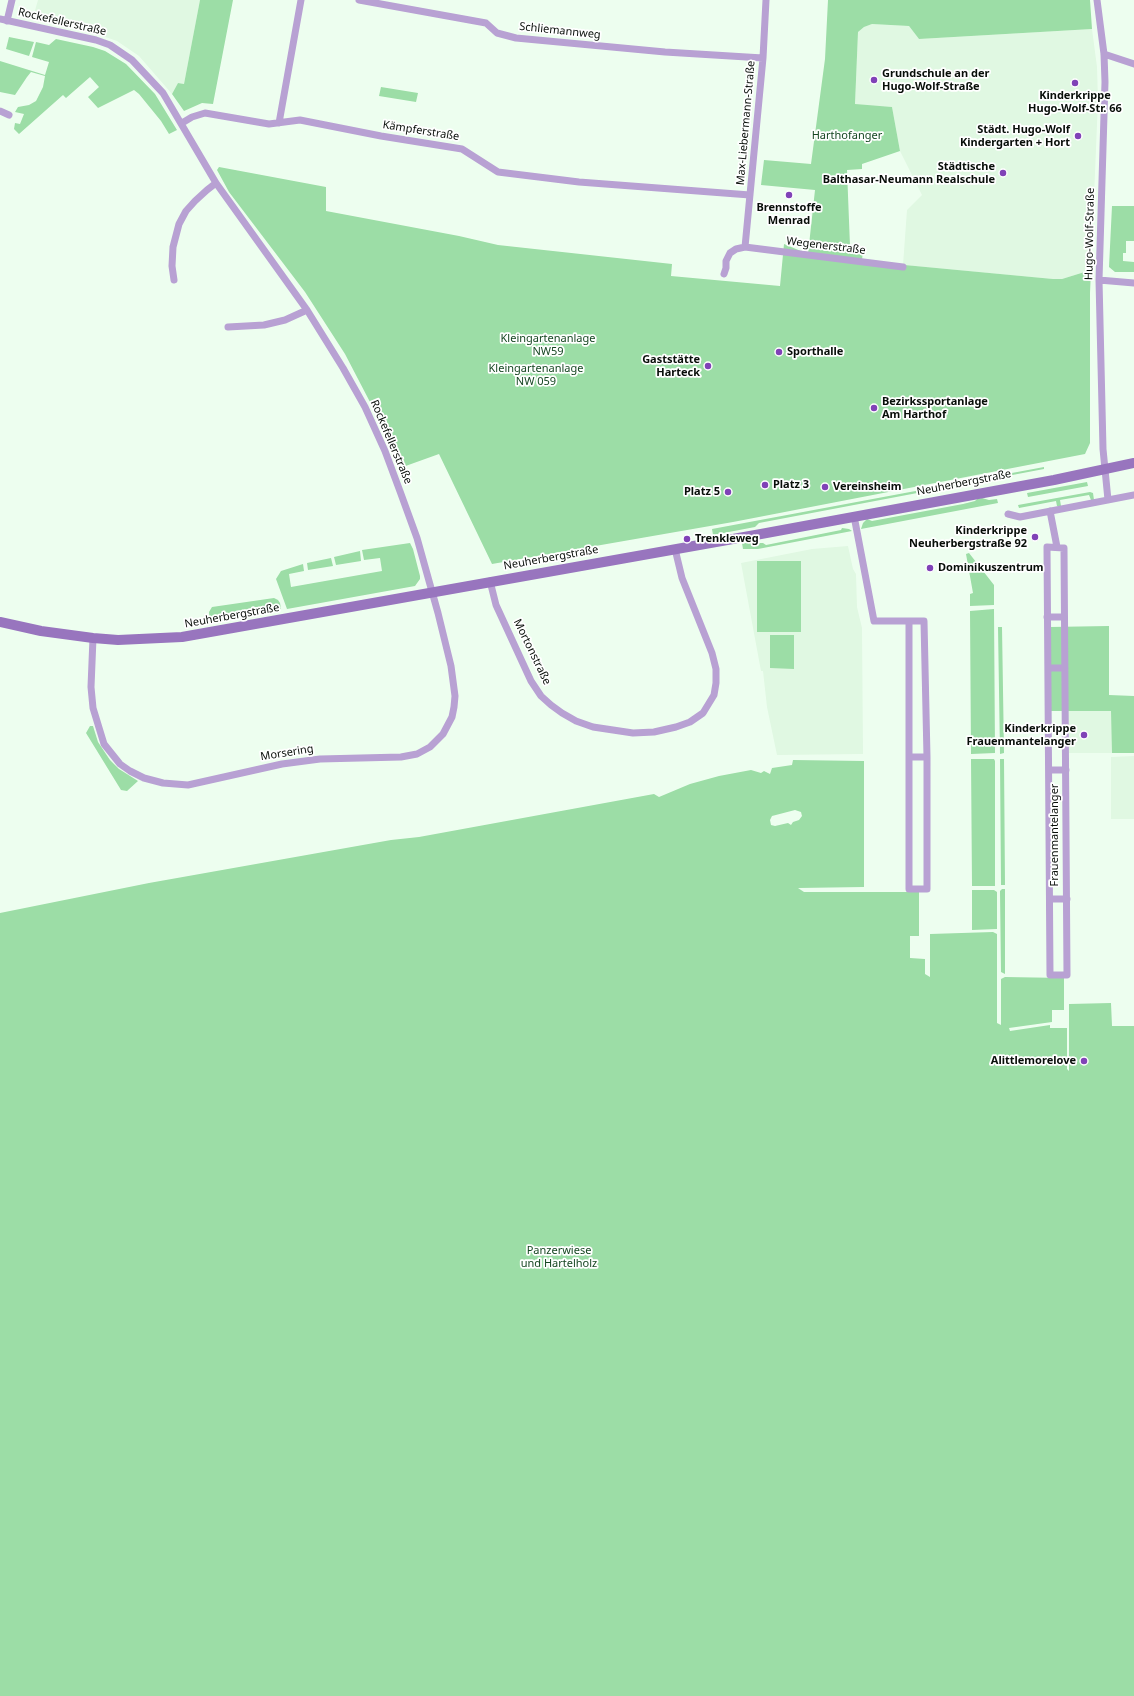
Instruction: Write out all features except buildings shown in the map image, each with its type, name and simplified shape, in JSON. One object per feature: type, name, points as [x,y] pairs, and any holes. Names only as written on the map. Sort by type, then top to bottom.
[{"type":"main road","name":"Neuherbergstraße","points":[[0,622],[41,631],[118,640],[188,636],[1054,480],[1134,463]]},
{"type":"street","points":[[4,20],[12,0]]},
{"type":"street","points":[[279,123],[301,0]]},
{"type":"street","name":"Schliemannweg","points":[[360,0],[486,23],[497,33],[516,38],[658,52],[763,58]]},
{"type":"street","name":"Max-Liebermann-Straße","points":[[745,247],[763,58],[766,0]]},
{"type":"street","name":"Hugo-Wolf-Straße","points":[[1097,0],[1104,54],[1105,111],[1099,280],[1104,469]]},
{"type":"street","name":"Rockefellerstraße","points":[[4,20],[96,40],[110,45],[132,60],[163,94],[182,123],[216,183],[307,310],[362,401],[385,451],[418,538],[433,592]]},
{"type":"street","points":[[1104,54],[1134,64]]},
{"type":"street","points":[[0,111],[9,115]]},
{"type":"street","name":"Kämpferstraße","points":[[182,123],[192,117],[205,113],[269,124],[300,120],[387,137],[462,149],[498,172],[579,182],[750,196]]},
{"type":"street","points":[[174,280],[172,266],[173,247],[179,224],[186,211],[195,200],[216,183]]},
{"type":"street","points":[[724,274],[726,261],[730,253],[736,248],[745,247]]},
{"type":"street","name":"Wegenerstraße","points":[[745,247],[903,267]]},
{"type":"street","points":[[1099,280],[1134,283]]},
{"type":"street","points":[[228,327],[264,325],[285,320],[307,310]]},
{"type":"street","points":[[1104,469],[1108,500]]},
{"type":"street","points":[[1008,514],[1020,517],[1134,495]]},
{"type":"street","name":"Frauenmantelanger","points":[[1050,511],[1057,548]]},
{"type":"street","points":[[854,516],[874,621],[909,621],[924,621],[927,757],[927,889],[910,889],[909,621]]},
{"type":"street","name":"Frauenmantelanger","points":[[1047,547],[1064,548],[1067,975],[1050,975],[1047,617],[1047,547]]},
{"type":"street","name":"Mortonstraße","points":[[490,581],[496,605],[531,681],[541,696],[551,705],[571,718],[593,727],[633,733],[654,732],[690,722],[703,713],[714,695],[716,683],[716,670],[712,653],[682,578],[675,549]]},
{"type":"street","name":"Morsering","points":[[93,638],[91,687],[93,708],[100,733],[108,749],[120,764],[144,778],[175,785],[188,785],[282,764],[320,759],[401,757],[417,754],[438,740],[452,718],[455,696],[451,666],[433,592]]},
{"type":"street","points":[[1047,617],[1064,618]]},
{"type":"street","points":[[1048,668],[1065,668]]},
{"type":"street","points":[[910,757],[927,757]]},
{"type":"street","name":"Frauenmantelanger","points":[[1049,770],[1066,770]]},
{"type":"street","name":"Frauenmantelanger","points":[[1050,899],[1067,899]]},
{"type":"shaded area","points":[[38,0],[200,0],[184,84],[178,83],[172,94],[139,56],[117,41],[94,33],[95,26],[34,14]]},
{"type":"shaded area","name":"Städtische Balthasar-Neumann Realschule","points":[[872,24],[909,26],[919,39],[1092,29],[1097,67],[1098,100],[1091,270],[1062,279],[1053,279],[903,265],[907,210],[922,195],[900,151],[892,107],[855,105],[858,32],[864,27]]},
{"type":"shaded area","points":[[848,546],[853,569],[856,574],[857,607],[862,628],[863,754],[777,755],[767,707],[763,671],[761,671],[741,563],[812,549]]},
{"type":"shaded area","points":[[1068,711],[1112,711],[1112,753],[1068,753]]},
{"type":"shaded area","points":[[1134,756],[1134,819],[1111,819],[1111,757]]},
{"type":"green space","points":[[200,0],[233,0],[213,104],[202,103],[184,111],[172,94],[178,83],[184,84]]},
{"type":"green space","points":[[828,0],[1090,0],[1092,29],[919,39],[909,26],[872,24],[864,27],[858,32],[855,104],[892,107],[900,151],[862,164],[862,169],[847,170],[850,246],[863,248],[862,261],[1053,279],[1062,279],[1091,270],[1090,443],[1085,454],[733,522],[492,564],[439,454],[400,468],[383,427],[345,354],[305,292],[229,192],[217,170],[219,167],[326,187],[326,211],[459,236],[498,245],[672,264],[671,276],[780,286],[784,244],[808,254],[815,190],[761,185],[764,160],[811,164],[825,59]]},
{"type":"green space","points":[[9,37],[34,42],[29,56],[6,49]]},
{"type":"green space","points":[[56,39],[105,51],[126,64],[155,94],[177,130],[169,134],[161,121],[134,90],[98,108],[88,97],[99,87],[90,77],[66,98],[63,95],[19,134],[14,129],[15,123],[20,124],[24,114],[15,112],[18,107],[29,105],[36,101],[43,87],[45,76],[31,72],[15,95],[0,92],[0,61],[45,75],[49,62],[32,57],[36,42],[49,45]]},
{"type":"green space","points":[[381,87],[418,93],[416,102],[379,96]]},
{"type":"green space","points":[[1112,206],[1134,206],[1134,241],[1126,241],[1126,253],[1123,253],[1123,261],[1134,262],[1134,272],[1115,272],[1109,267]]},
{"type":"green space","points":[[1044,467],[1044,469],[759,523],[755,527],[713,535],[712,529]]},
{"type":"green space","points":[[1087,482],[1088,486],[1028,497],[1027,493]]},
{"type":"green space","points":[[1090,492],[1093,493],[1094,500],[1091,500],[1089,495],[1060,500],[1061,506],[1057,506],[1056,501],[1019,508],[1018,505]]},
{"type":"green space","points":[[982,498],[989,500],[997,499],[998,503],[861,529],[863,523],[867,519],[872,521],[963,504]]},
{"type":"green space","points":[[842,528],[852,531],[758,549],[743,549],[742,543],[763,543],[766,545],[841,530]]},
{"type":"green space","points":[[410,543],[420,576],[420,579],[415,586],[287,609],[276,579],[281,571],[303,564],[304,571],[289,574],[291,587],[382,571],[380,558],[364,560],[362,550]]},
{"type":"green space","points":[[360,551],[361,561],[336,565],[334,557]]},
{"type":"green space","points":[[969,553],[994,585],[994,605],[970,606],[970,594],[973,593],[966,554]]},
{"type":"green space","points":[[331,558],[333,566],[308,570],[307,563]]},
{"type":"green space","points":[[757,561],[801,561],[801,632],[757,632]]},
{"type":"green space","points":[[274,598],[280,603],[281,609],[210,623],[209,612],[212,607]]},
{"type":"green space","points":[[994,609],[995,753],[971,754],[970,611]]},
{"type":"green space","points":[[1109,626],[1109,695],[1134,696],[1134,753],[1112,753],[1111,711],[1050,711],[1050,627]]},
{"type":"green space","points":[[998,627],[1002,627],[1004,753],[1000,754]]},
{"type":"green space","points":[[770,635],[794,635],[794,669],[770,668]]},
{"type":"green space","points":[[90,726],[93,726],[98,742],[110,760],[119,769],[138,781],[127,791],[121,790],[86,733]]},
{"type":"green space","points":[[971,759],[994,759],[995,761],[995,886],[972,886]]},
{"type":"green space","points":[[1000,759],[1004,759],[1005,885],[1001,885]]},
{"type":"green space","name":"Panzerwiese und Hartelholz","points":[[793,760],[864,761],[864,887],[798,888],[804,892],[919,892],[919,936],[910,936],[910,958],[925,959],[925,974],[930,977],[930,934],[993,932],[997,934],[997,1023],[1001,1025],[1001,979],[1005,977],[1064,978],[1064,1010],[1052,1010],[1052,1022],[1009,1028],[1010,1031],[1050,1025],[1050,1028],[1067,1028],[1067,1069],[1069,1071],[1069,1004],[1111,1003],[1112,1026],[1134,1026],[1134,1696],[0,1696],[0,913],[149,883],[391,840],[419,837],[654,794],[659,797],[690,784],[719,776],[751,770],[761,773],[764,771],[770,774],[772,768],[792,765]],"holes":[[[795,810],[801,812],[802,816],[799,820],[793,822],[791,825],[788,823],[775,826],[771,825],[770,820],[772,816]]]},
{"type":"green space","points":[[1005,889],[1005,974],[1001,972],[1000,891]]},
{"type":"green space","points":[[972,890],[994,890],[997,892],[997,929],[972,930]]},
{"type":"place","name":"Grundschule an der Hugo-Wolf-Straße","points":[[874,80]]},
{"type":"place","name":"Kinderkrippe Hugo-Wolf-Str. 66","points":[[1075,83]]},
{"type":"place","name":"Städt. Hugo-Wolf Kindergarten + Hort","points":[[1078,136]]},
{"type":"place","name":"Städtische Balthasar-Neumann Realschule","points":[[1003,173]]},
{"type":"place","name":"Brennstoffe Menrad","points":[[789,195]]},
{"type":"place","name":"Sporthalle","points":[[779,352]]},
{"type":"place","name":"Gaststätte Harteck","points":[[708,366]]},
{"type":"place","name":"Bezirkssportanlage Am Harthof","points":[[874,408]]},
{"type":"place","name":"Platz 3","points":[[765,485]]},
{"type":"place","name":"Vereinsheim","points":[[825,487]]},
{"type":"place","name":"Platz 5","points":[[728,492]]},
{"type":"place","name":"Kinderkrippe Neuherbergstraße 92","points":[[1035,537]]},
{"type":"place","name":"Trenkleweg","points":[[687,539]]},
{"type":"place","name":"Dominikuszentrum","points":[[930,568]]},
{"type":"place","name":"Kinderkrippe Frauenmantelanger","points":[[1084,735]]},
{"type":"place","name":"Alittlemorelove","points":[[1084,1061]]},
{"type":"park label","name":"Harthofanger","points":[[847,136]]},
{"type":"park label","name":"Kleingartenanlage NW59","points":[[548,345]]},
{"type":"park label","name":"Kleingartenanlage NW 059","points":[[536,375]]}]
